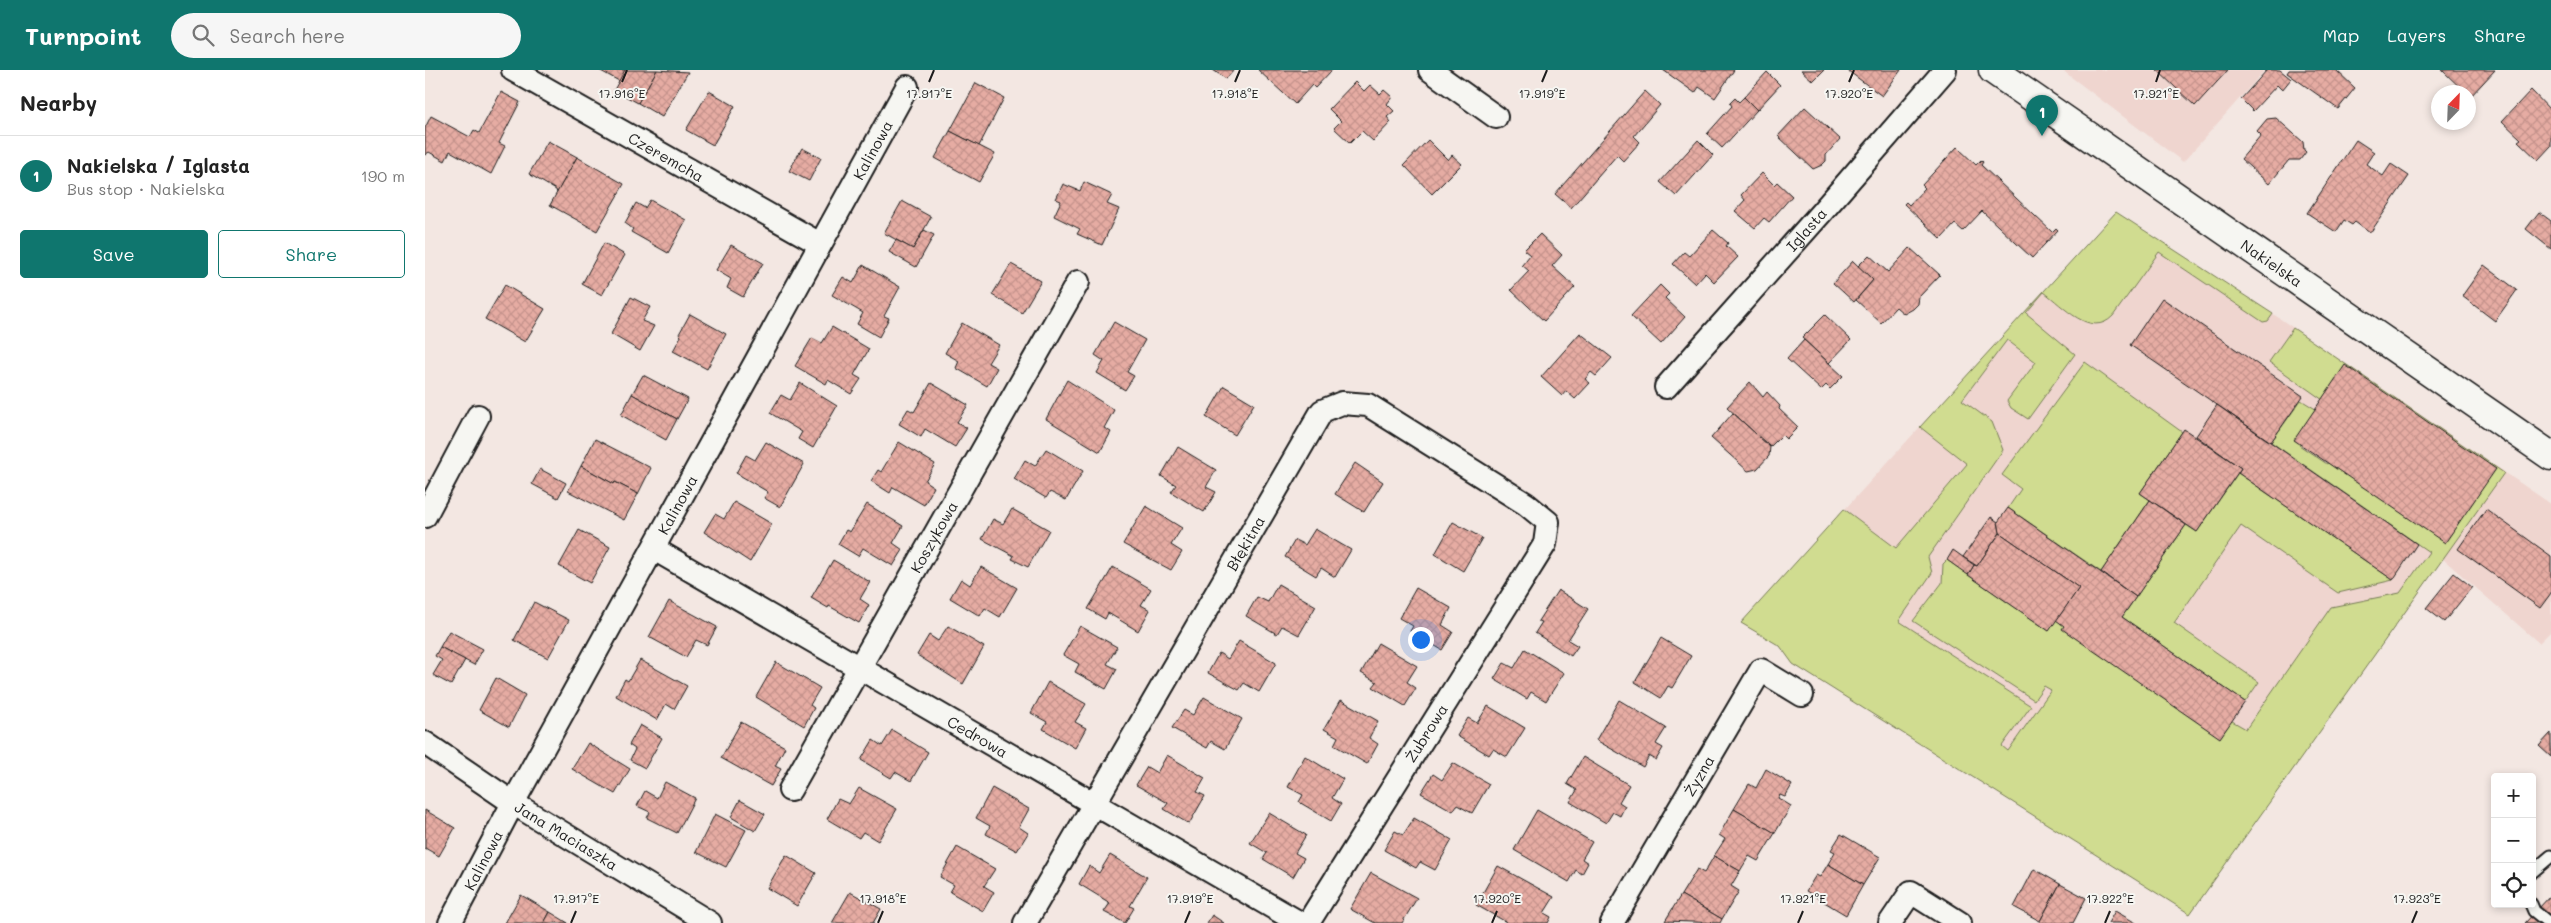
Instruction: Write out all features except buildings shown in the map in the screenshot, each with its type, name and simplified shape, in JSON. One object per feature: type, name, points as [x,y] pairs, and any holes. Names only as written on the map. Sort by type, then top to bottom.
[{"type":"main road","name":"Nakielska","points":[[1996,71],[2551,456]]},
{"type":"street","name":"Czeremcha","points":[[513,70],[820,244]]},
{"type":"street","points":[[1430,70],[1495,117]]},
{"type":"street","name":"Iglasta","points":[[1665,387],[1820,214],[1945,70]]},
{"type":"street","name":"Kalinowa","points":[[450,923],[513,802],[907,87]]},
{"type":"street","name":"Koszykowa","points":[[790,790],[1078,282]]},
{"type":"street","name":"Błękitna","points":[[1025,923],[1322,411],[1342,404],[1367,405],[1526,504],[1548,522],[1545,544]]},
{"type":"street","points":[[425,516],[478,416]]},
{"type":"street","name":"Żubrowa","points":[[1308,923],[1545,544]]},
{"type":"street","name":"Cedrowa","points":[[654,549],[1300,923]]},
{"type":"street","name":"Żyzna","points":[[1612,923],[1761,670],[1802,695]]},
{"type":"street","name":"Jana Maciaszka","points":[[425,743],[513,802],[710,923]]},
{"type":"street","points":[[1890,923],[1911,892],[1960,923]]},
{"type":"lane","points":[[2536,869],[2551,856]]},
{"type":"lane","points":[[2533,908],[2549,923]]},
{"type":"shaded area","points":[[2062,70],[2265,70],[2183,162]]},
{"type":"shaded area","points":[[2116,212],[2273,314],[2551,504],[2551,631],[2539,643],[2443,559],[2190,914],[1793,664],[1780,646],[1741,623]]},
{"type":"green space","points":[[2116,212],[2273,314],[2268,321],[2263,322],[2159,252],[2113,316],[2104,322],[2096,324],[2077,318],[2044,292],[2026,313],[2075,354],[2028,419],[2011,408],[2007,401],[2036,362],[2007,340],[1962,400],[1992,422],[2003,450],[1928,557],[1932,573],[1899,621],[2031,706],[2002,746],[2008,751],[2051,690],[2044,686],[2034,700],[1913,621],[1942,583],[1943,564],[1947,560],[2049,631],[2056,620],[2246,729],[2331,607],[2400,593],[2429,552],[2271,442],[2301,400],[2322,413],[2299,445],[2327,464],[2337,448],[2350,419],[2269,362],[2293,328],[2504,473],[2190,914],[1793,664],[1780,646],[1741,623],[1844,509],[1896,548],[1967,464],[1920,427]]},
{"type":"green space","points":[[2085,362],[2182,432],[2140,493],[2150,500],[2101,572],[2008,508],[2021,489],[2002,475]]},
{"type":"green space","points":[[2238,473],[2393,580],[2338,593],[2241,526],[2174,623],[2259,682],[2245,702],[2122,617],[2186,525],[2197,532]]},
{"type":"place","name":"Nakielska / Iglasta","points":[[2042,136]]}]
